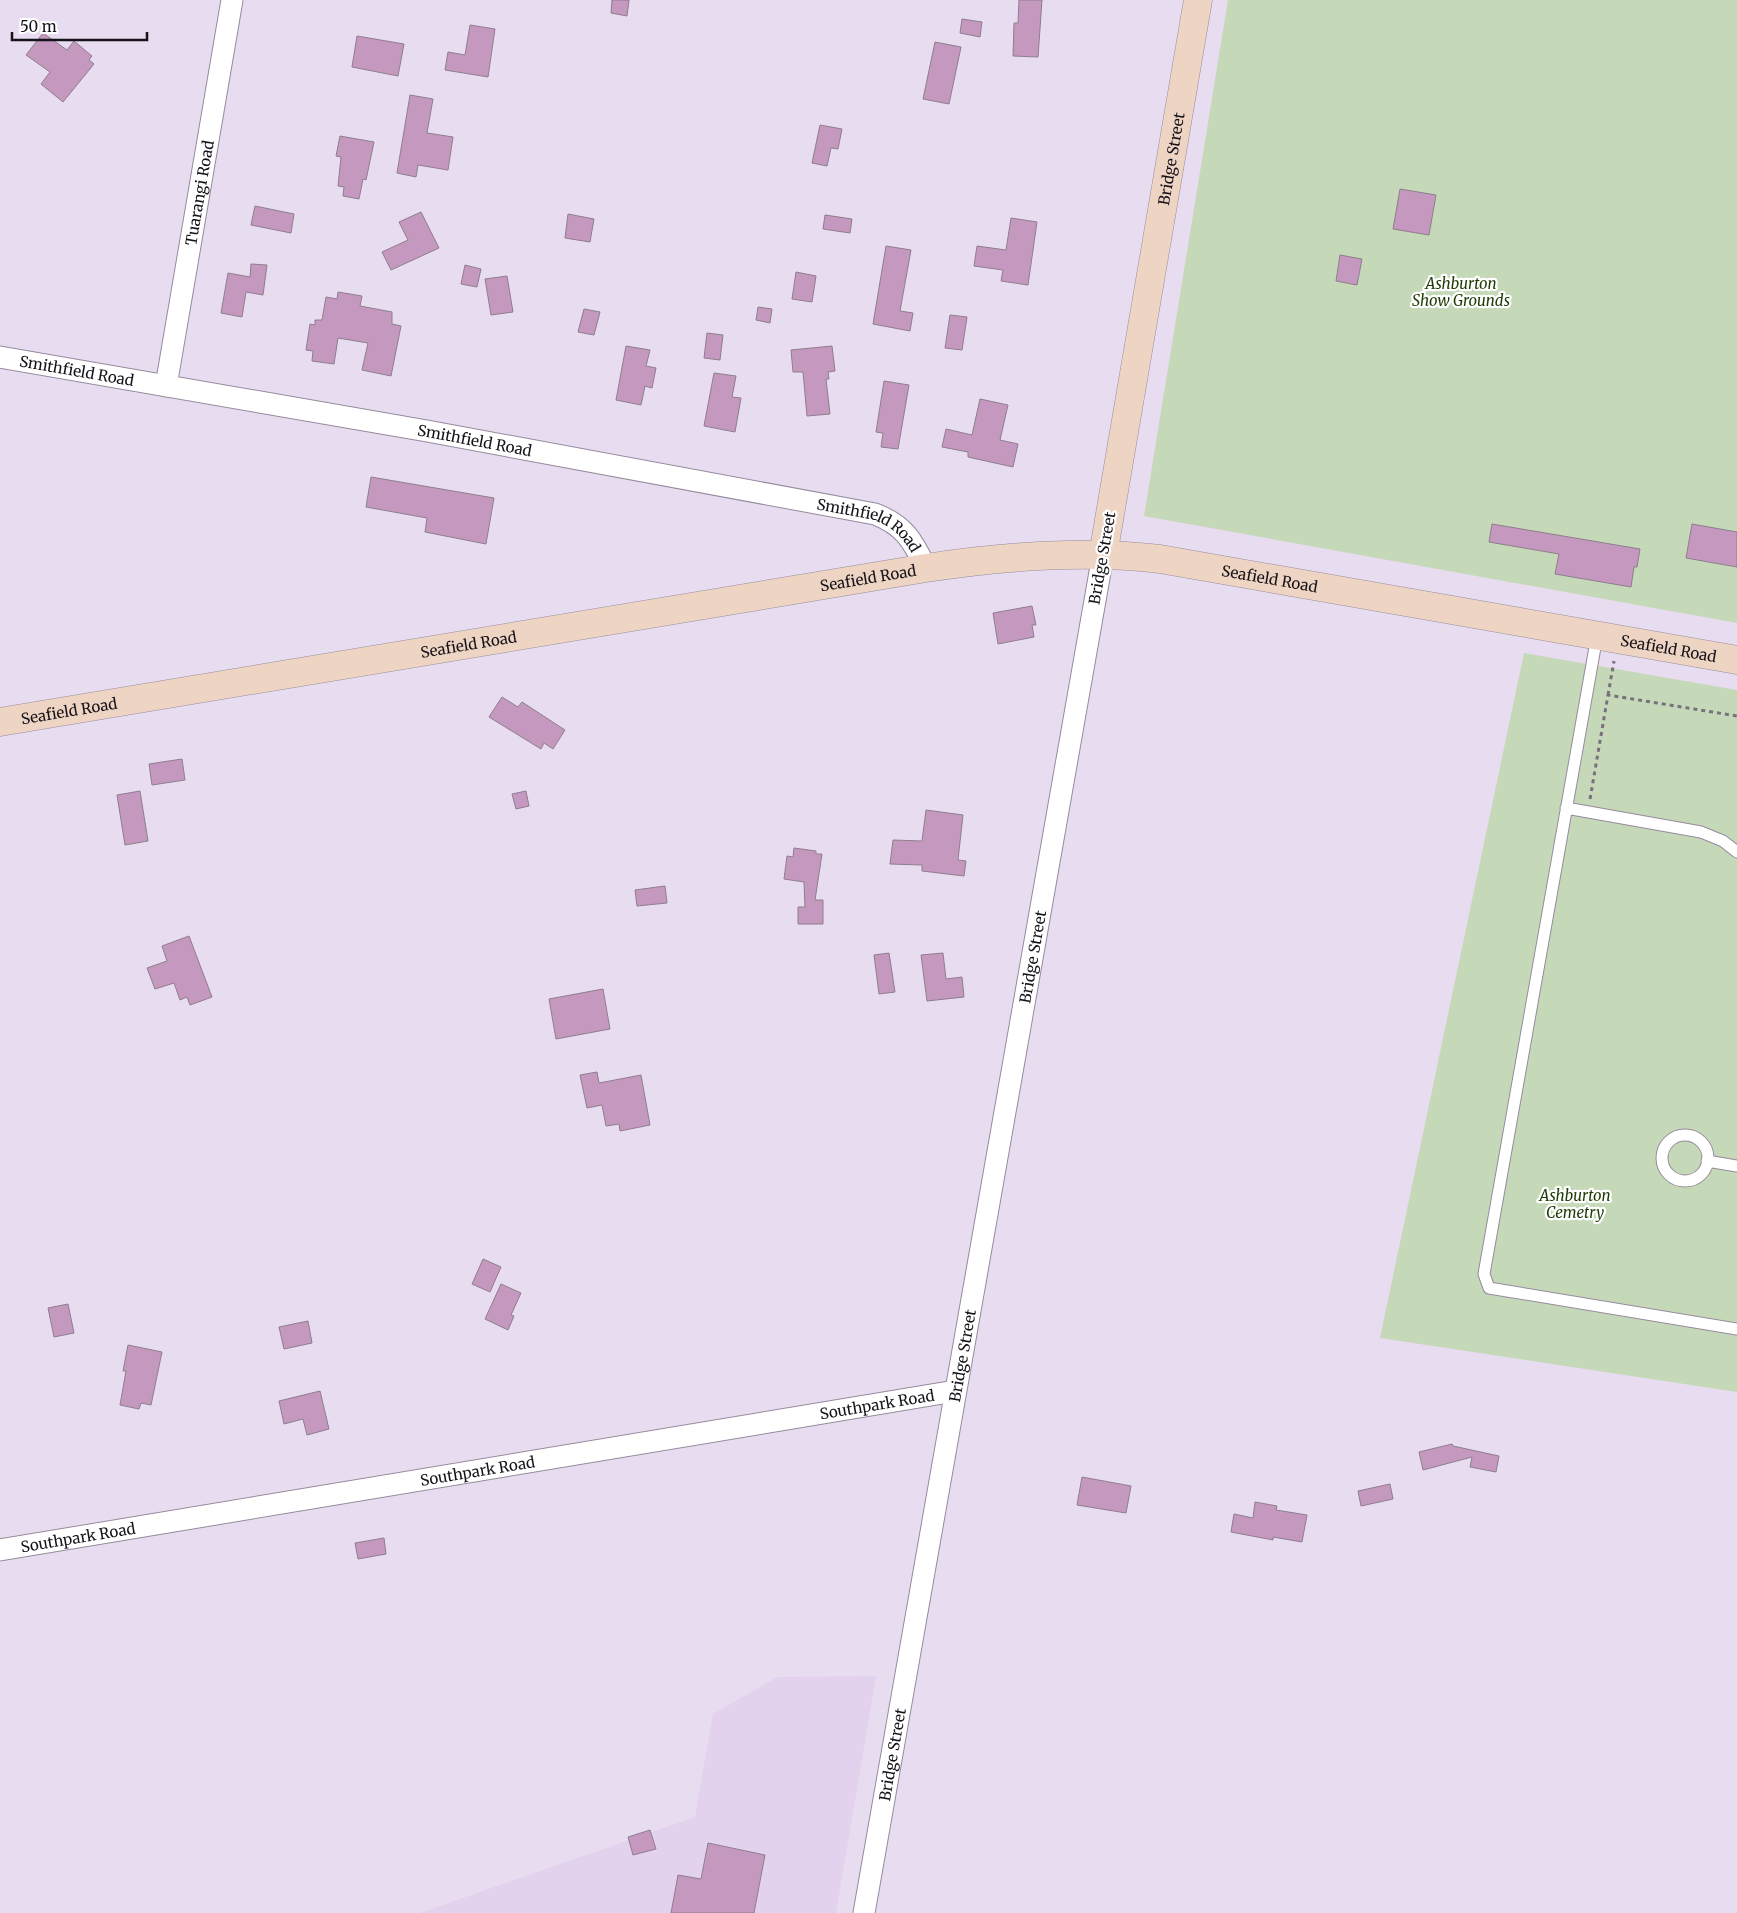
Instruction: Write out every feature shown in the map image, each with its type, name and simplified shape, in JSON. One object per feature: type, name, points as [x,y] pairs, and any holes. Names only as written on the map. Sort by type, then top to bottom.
[{"type":"street","name":"Tuarangi Road","points":[[166,386],[232,0]]},
{"type":"street","name":"Bridge Street","points":[[864,1913],[1103,555],[1198,0]]},
{"type":"street","name":"Smithfield Road","points":[[0,357],[427,431],[875,514],[890,520],[911,538],[926,568]]},
{"type":"street","name":"Seafield Road","points":[[0,722],[926,568],[1018,557],[1103,555],[1160,559],[1737,660]]},
{"type":"street","name":"Southpark Road","points":[[0,1550],[955,1391]]},
{"type":"lane","points":[[1607,638],[1566,808],[1484,1274],[1489,1288],[1737,1330]]},
{"type":"lane","points":[[1566,808],[1701,832],[1723,841],[1737,852]]},
{"type":"lane","points":[[1680,1135],[1687,1135],[1700,1141],[1707,1153],[1707,1161],[1700,1174],[1686,1181],[1671,1177],[1662,1164],[1662,1156],[1668,1142],[1680,1135]]},
{"type":"lane","points":[[1707,1161],[1737,1166]]},
{"type":"path","points":[[1588,812],[1608,695],[1607,638]]},
{"type":"path","points":[[1608,695],[1737,716]]},
{"type":"shaded area","points":[[876,1676],[836,1913],[420,1913],[695,1817],[713,1714],[777,1677]]},
{"type":"green space","name":"Ashburton Show Grounds","points":[[1228,0],[1737,0],[1737,623],[1144,516]]},
{"type":"green space","name":"Ashburton Cemetry","points":[[1524,653],[1737,690],[1737,1392],[1380,1338]]},
{"type":"building","points":[[612,0],[629,0],[627,16],[611,13]]},
{"type":"building","points":[[1019,0],[1042,0],[1038,57],[1013,56],[1014,23],[1018,23]]},
{"type":"building","points":[[962,19],[982,22],[980,37],[960,33]]},
{"type":"building","points":[[470,25],[495,29],[488,77],[445,70],[448,52],[465,55]]},
{"type":"building","points":[[43,33],[67,50],[74,41],[92,56],[89,60],[94,64],[63,102],[41,84],[50,72],[26,55]]},
{"type":"building","points":[[357,36],[404,44],[398,76],[352,67]]},
{"type":"building","points":[[935,42],[961,47],[949,104],[923,99]]},
{"type":"building","points":[[410,95],[433,99],[427,133],[453,137],[448,170],[418,165],[416,177],[397,173]]},
{"type":"building","points":[[820,125],[842,129],[838,149],[831,148],[827,166],[812,163]]},
{"type":"building","points":[[340,136],[374,142],[366,180],[363,179],[359,199],[343,196],[344,187],[338,186],[341,157],[336,156]]},
{"type":"building","points":[[1400,189],[1436,195],[1429,235],[1393,229]]},
{"type":"building","points":[[255,206],[294,214],[291,233],[251,225]]},
{"type":"building","points":[[421,212],[439,248],[391,270],[382,252],[408,240],[399,222]]},
{"type":"building","points":[[568,214],[594,219],[590,242],[565,238]]},
{"type":"building","points":[[825,215],[852,219],[850,233],[823,229]]},
{"type":"building","points":[[1011,218],[1037,222],[1028,285],[1001,281],[1003,270],[974,266],[977,246],[1006,250]]},
{"type":"building","points":[[886,246],[911,250],[900,311],[913,313],[910,331],[873,324]]},
{"type":"building","points":[[1340,255],[1362,259],[1357,285],[1336,281]]},
{"type":"building","points":[[251,264],[267,265],[263,295],[246,292],[242,317],[221,313],[228,273],[250,277]]},
{"type":"building","points":[[465,265],[481,269],[477,287],[461,284]]},
{"type":"building","points":[[796,272],[816,276],[812,302],[792,299]]},
{"type":"building","points":[[507,276],[513,312],[491,315],[485,279]]},
{"type":"building","points":[[338,292],[362,296],[360,306],[392,312],[392,324],[401,326],[391,376],[362,370],[368,343],[338,338],[334,364],[312,361],[313,351],[306,350],[310,324],[315,325],[315,320],[322,320],[326,297],[337,299]]},
{"type":"building","points":[[758,307],[772,309],[770,323],[756,320]]},
{"type":"building","points":[[584,309],[600,312],[594,335],[578,332]]},
{"type":"building","points":[[950,315],[967,317],[962,350],[945,348]]},
{"type":"building","points":[[707,333],[723,335],[720,360],[704,358]]},
{"type":"building","points":[[626,346],[650,350],[646,366],[656,368],[652,388],[645,386],[641,405],[616,400]]},
{"type":"building","points":[[832,346],[835,371],[828,372],[829,379],[826,379],[830,414],[807,416],[803,372],[793,372],[791,350]]},
{"type":"building","points":[[714,373],[736,376],[732,397],[741,398],[735,432],[704,426]]},
{"type":"building","points":[[884,381],[909,385],[898,449],[881,447],[883,433],[876,432]]},
{"type":"building","points":[[980,399],[1008,405],[1000,440],[1018,444],[1013,467],[968,457],[968,452],[942,447],[946,429],[972,435]]},
{"type":"building","points":[[371,477],[494,498],[486,544],[425,532],[427,518],[366,507]]},
{"type":"building","points":[[1492,524],[1640,549],[1637,567],[1634,567],[1631,587],[1555,574],[1559,554],[1489,542]]},
{"type":"building","points":[[1692,524],[1737,532],[1737,567],[1686,558]]},
{"type":"building","points":[[1032,606],[1036,625],[1032,625],[1034,637],[998,644],[993,613]]},
{"type":"building","points":[[502,697],[518,707],[522,702],[565,730],[553,749],[544,743],[541,749],[489,717]]},
{"type":"building","points":[[182,759],[185,780],[152,785],[149,764]]},
{"type":"building","points":[[140,791],[148,841],[125,845],[117,795]]},
{"type":"building","points":[[526,791],[529,806],[516,809],[512,794]]},
{"type":"building","points":[[926,810],[963,815],[958,860],[966,861],[964,876],[922,871],[922,865],[890,864],[893,840],[922,841]]},
{"type":"building","points":[[794,848],[816,851],[816,854],[822,854],[815,900],[823,900],[823,924],[798,924],[798,907],[805,907],[804,882],[784,879],[787,856],[793,857]]},
{"type":"building","points":[[665,886],[667,903],[637,906],[635,890]]},
{"type":"building","points":[[189,936],[212,997],[190,1005],[187,997],[180,1000],[174,983],[155,989],[147,968],[167,961],[162,946]]},
{"type":"building","points":[[889,953],[895,992],[879,994],[874,955]]},
{"type":"building","points":[[943,953],[946,979],[962,977],[964,997],[927,1001],[921,955]]},
{"type":"building","points":[[603,989],[610,1029],[556,1039],[549,999]]},
{"type":"building","points":[[597,1072],[599,1083],[641,1075],[650,1125],[620,1131],[619,1124],[606,1126],[602,1105],[587,1108],[580,1075]]},
{"type":"building","points":[[483,1259],[501,1267],[490,1292],[472,1284]]},
{"type":"building","points":[[501,1284],[521,1293],[511,1315],[514,1316],[508,1330],[485,1319]]},
{"type":"building","points":[[68,1304],[74,1333],[54,1337],[48,1308]]},
{"type":"building","points":[[308,1321],[312,1343],[284,1349],[279,1327]]},
{"type":"building","points":[[128,1345],[162,1352],[151,1405],[141,1403],[139,1409],[120,1405],[126,1371],[123,1371]]},
{"type":"building","points":[[320,1391],[329,1429],[307,1435],[303,1419],[284,1424],[279,1401]]},
{"type":"building","points":[[1452,1444],[1453,1446],[1499,1456],[1496,1472],[1470,1467],[1472,1457],[1423,1470],[1419,1452]]},
{"type":"building","points":[[1082,1477],[1131,1486],[1126,1513],[1077,1505]]},
{"type":"building","points":[[1390,1484],[1393,1499],[1361,1506],[1358,1491]]},
{"type":"building","points":[[1255,1502],[1277,1506],[1276,1510],[1307,1515],[1302,1542],[1273,1537],[1273,1540],[1231,1532],[1234,1514],[1253,1518]]},
{"type":"building","points":[[384,1538],[386,1554],[358,1559],[355,1543]]},
{"type":"building","points":[[650,1830],[656,1849],[633,1855],[628,1837]]},
{"type":"building","points":[[708,1843],[765,1855],[754,1913],[671,1913],[678,1875],[701,1879]]}]
